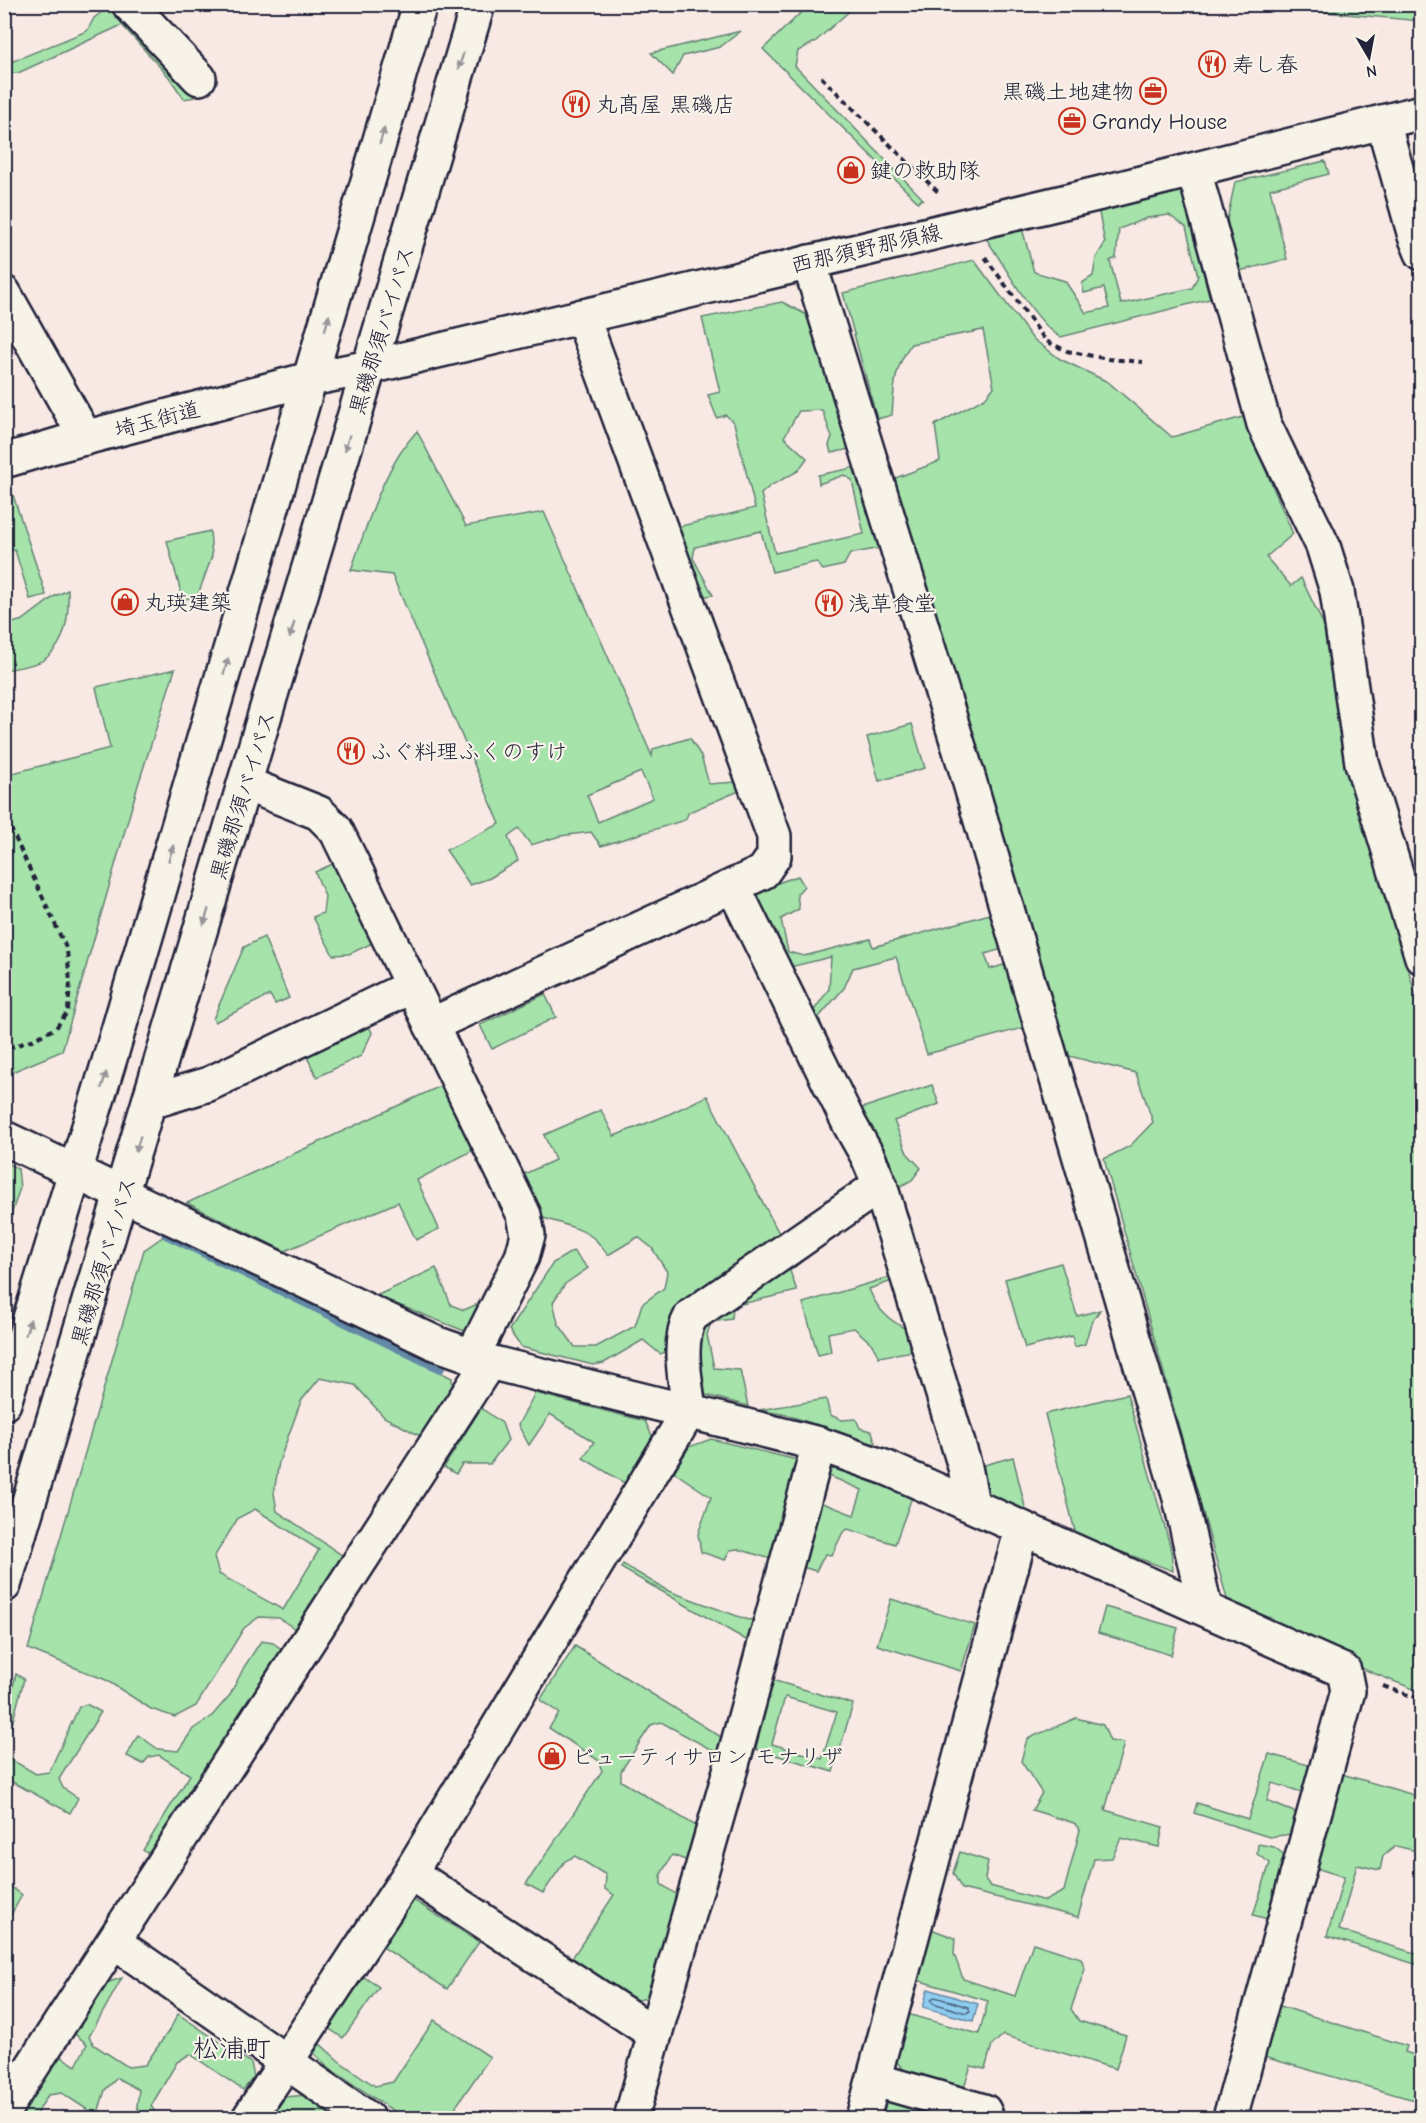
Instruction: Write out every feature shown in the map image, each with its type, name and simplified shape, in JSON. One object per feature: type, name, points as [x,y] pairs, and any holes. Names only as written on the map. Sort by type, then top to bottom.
[{"type":"street","points":[[129,4],[199,78]]},
{"type":"street","points":[[4,1403],[76,1171],[420,4]]},
{"type":"street","name":"黒磯那須バイパス","points":[[4,1585],[478,4]]},
{"type":"street","name":"西那須野那須線","points":[[310,379],[370,367],[967,225],[1422,112]]},
{"type":"street","points":[[1383,122],[1415,236],[1422,253]]},
{"type":"street","points":[[1194,170],[1264,424],[1323,546],[1337,591],[1362,763],[1420,946]]},
{"type":"street","points":[[809,261],[994,865],[1180,1498],[1205,1608]]},
{"type":"street","points":[[4,293],[86,438]]},
{"type":"street","points":[[431,1025],[763,872],[774,856],[774,836],[582,316]]},
{"type":"street","name":"埼玉街道","points":[[4,460],[310,379]]},
{"type":"street","points":[[4,2110],[114,1942],[480,1359],[522,1257],[528,1235],[524,1215],[336,830],[319,813],[246,784]]},
{"type":"street","points":[[732,886],[880,1185],[964,1467],[972,1504]]},
{"type":"street","points":[[150,1102],[209,1084],[412,986]]},
{"type":"street","points":[[4,1138],[435,1343],[480,1359],[819,1444],[887,1468],[1344,1671],[1348,1691],[1230,2118]]},
{"type":"street","points":[[249,2118],[410,1873],[688,1411],[682,1340],[684,1328],[691,1316],[880,1185]]},
{"type":"street","points":[[631,2118],[738,1743],[819,1444]]},
{"type":"street","points":[[863,2118],[1022,1528]]},
{"type":"street","points":[[410,1873],[655,2034]]},
{"type":"street","points":[[114,1942],[367,2118]]},
{"type":"street","points":[[874,2080],[984,2111],[987,2118]]},
{"type":"path","points":[[821,77],[967,225],[1046,341],[1067,351],[1108,359],[1143,362]]},
{"type":"path","points":[[4,808],[12,831],[67,950],[70,982],[68,1011],[56,1028],[4,1050]]},
{"type":"green space","points":[[111,5],[195,97],[184,99],[169,77],[122,25],[18,73],[5,74],[5,59],[11,62],[87,31],[94,18]]},
{"type":"green space","points":[[809,5],[856,5],[815,42],[798,51],[795,66],[923,199],[918,202],[763,49]]},
{"type":"green space","points":[[1270,5],[1421,5],[1421,21],[1270,7]]},
{"type":"green space","points":[[741,31],[720,47],[683,56],[673,75],[651,53]]},
{"type":"green space","points":[[1325,161],[1329,174],[1270,189],[1287,259],[1239,271],[1227,220],[1235,182]]},
{"type":"green space","points":[[1181,188],[1210,299],[1061,337],[1051,330],[1020,292],[985,237],[1022,228],[1034,272],[1065,281],[1086,313],[1109,308],[1104,288],[1084,293],[1082,283],[1093,276],[1096,258],[1105,243],[1098,208]],"holes":[[[1169,215],[1186,227],[1198,276],[1192,288],[1121,304],[1110,261],[1116,258],[1119,229],[1147,218]]]},
{"type":"green space","points":[[974,260],[1032,338],[1060,359],[1108,382],[1172,437],[1243,417],[1293,534],[1266,557],[1291,586],[1301,578],[1327,632],[1348,767],[1421,1013],[1421,1692],[1368,1671],[1229,1606],[1104,1159],[1130,1146],[1153,1122],[1136,1073],[1069,1056],[901,514],[893,479],[940,461],[935,425],[985,398],[994,387],[983,330],[911,344],[898,369],[892,415],[877,419],[843,293]]},
{"type":"green space","points":[[782,302],[807,315],[850,449],[831,453],[829,445],[832,437],[822,410],[799,411],[784,437],[807,458],[798,471],[770,486],[761,494],[775,553],[864,534],[852,480],[844,475],[819,484],[818,475],[857,467],[880,548],[850,554],[844,565],[823,570],[816,562],[772,572],[761,531],[695,547],[693,558],[713,595],[701,597],[677,527],[755,508],[734,423],[726,415],[717,418],[708,395],[720,392],[702,318]]},
{"type":"green space","points":[[417,431],[466,526],[544,512],[652,756],[653,749],[690,738],[701,756],[709,784],[736,782],[739,791],[689,812],[685,820],[601,846],[591,832],[560,836],[531,845],[519,829],[508,837],[518,861],[490,878],[470,885],[446,850],[500,824],[392,575],[351,570],[385,479]],"holes":[[[641,772],[653,798],[598,822],[587,795]]]},
{"type":"green space","points":[[13,495],[46,595],[30,599],[15,550],[8,551],[5,542],[5,498]]},
{"type":"green space","points":[[210,531],[212,556],[198,595],[183,600],[167,541]]},
{"type":"green space","points":[[68,590],[67,619],[58,645],[45,659],[37,663],[5,670],[5,625],[23,620],[55,596]]},
{"type":"green space","points":[[175,669],[138,785],[62,1051],[5,1075],[5,775],[110,748],[96,687]]},
{"type":"green space","points":[[912,724],[925,768],[879,781],[867,737]]},
{"type":"green space","points":[[337,862],[375,942],[349,954],[333,955],[313,917],[323,913],[325,896],[315,872]]},
{"type":"green space","points":[[798,876],[804,886],[797,894],[799,909],[781,919],[788,952],[804,956],[870,939],[873,947],[997,912],[1009,947],[985,954],[990,969],[1014,962],[1033,1025],[927,1054],[896,957],[853,968],[844,988],[819,1017],[828,1046],[810,1016],[829,989],[831,957],[786,968],[749,893]]},
{"type":"green space","points":[[264,937],[289,998],[275,1004],[270,995],[215,1022],[213,1019],[244,947]]},
{"type":"green space","points":[[545,994],[556,1017],[492,1049],[480,1025]]},
{"type":"green space","points":[[368,1023],[372,1033],[361,1056],[317,1077],[305,1053]]},
{"type":"green space","points":[[447,1083],[479,1147],[417,1180],[439,1229],[416,1240],[398,1202],[285,1251],[187,1203]]},
{"type":"green space","points":[[932,1085],[939,1104],[894,1121],[907,1153],[921,1168],[912,1180],[899,1187],[906,1212],[904,1221],[859,1109]]},
{"type":"green space","points":[[707,1096],[782,1239],[672,1316],[668,1351],[660,1354],[643,1340],[604,1363],[593,1365],[521,1347],[509,1330],[553,1263],[573,1251],[588,1268],[565,1284],[553,1302],[558,1323],[575,1347],[596,1347],[635,1326],[642,1304],[664,1288],[667,1272],[652,1248],[638,1237],[608,1255],[589,1235],[573,1227],[530,1213],[513,1179],[555,1160],[544,1135],[601,1110],[614,1136]]},
{"type":"green space","points":[[5,1162],[18,1169],[20,1188],[5,1233]]},
{"type":"green space","points":[[835,1235],[790,1271],[797,1291],[733,1306],[732,1319],[711,1322],[707,1335],[714,1368],[740,1370],[748,1406],[702,1394],[695,1340],[698,1328]]},
{"type":"green space","points":[[164,1236],[452,1378],[452,1388],[422,1437],[384,1417],[355,1385],[320,1378],[301,1401],[279,1462],[274,1493],[277,1511],[346,1558],[298,1631],[279,1618],[259,1617],[244,1628],[196,1706],[175,1717],[151,1709],[106,1680],[28,1649],[144,1250]],"holes":[[[255,1509],[319,1550],[283,1610],[219,1574],[214,1557],[238,1518]]]},
{"type":"green space","points":[[1061,1263],[1077,1316],[1100,1310],[1091,1323],[1085,1344],[1075,1347],[1072,1336],[1025,1348],[1005,1279]]},
{"type":"green space","points":[[436,1268],[451,1305],[464,1310],[487,1300],[467,1332],[376,1296]]},
{"type":"green space","points":[[894,1276],[895,1280],[869,1289],[877,1305],[887,1316],[914,1334],[919,1350],[879,1357],[871,1343],[854,1328],[828,1333],[831,1352],[818,1355],[803,1303]]},
{"type":"green space","points":[[535,1393],[645,1421],[654,1440],[631,1487],[583,1458],[594,1442],[550,1414],[529,1445],[518,1425]]},
{"type":"green space","points":[[1127,1394],[1171,1549],[1173,1571],[1076,1535],[1045,1414]]},
{"type":"green space","points":[[826,1399],[830,1415],[842,1420],[856,1419],[860,1428],[872,1431],[876,1445],[787,1415],[759,1410]]},
{"type":"green space","points":[[481,1408],[502,1423],[508,1440],[490,1464],[462,1464],[456,1474],[444,1467]]},
{"type":"green space","points":[[711,1439],[797,1460],[805,1472],[755,1645],[621,1568],[623,1564],[666,1590],[748,1620],[759,1618],[774,1569],[771,1559],[738,1549],[730,1550],[725,1560],[701,1552],[698,1534],[711,1497],[674,1472],[689,1447]]},
{"type":"green space","points":[[1013,1457],[1026,1511],[983,1491],[977,1467]]},
{"type":"green space","points":[[835,1468],[912,1497],[895,1544],[848,1529],[843,1532],[832,1555],[825,1554],[816,1571],[799,1566],[817,1501],[854,1515],[862,1490],[827,1475]]},
{"type":"green space","points":[[891,1599],[975,1625],[961,1671],[877,1645]]},
{"type":"green space","points":[[1105,1607],[1178,1628],[1171,1655],[1098,1633]]},
{"type":"green space","points":[[261,1641],[273,1643],[287,1653],[157,1848],[147,1853],[143,1850],[190,1775],[159,1755],[149,1757],[143,1764],[127,1756],[138,1735],[158,1749],[178,1751],[193,1729],[211,1717],[230,1695]]},
{"type":"green space","points":[[575,1646],[726,1740],[721,1755],[661,1722],[651,1725],[621,1771],[621,1781],[698,1827],[688,1861],[672,1855],[661,1874],[661,1884],[680,1897],[650,1997],[639,2000],[627,1998],[570,1961],[614,1895],[605,1889],[606,1875],[575,1856],[565,1861],[543,1893],[526,1884],[602,1771],[598,1760],[549,1728],[559,1713],[540,1700]]},
{"type":"green space","points":[[16,1674],[24,1679],[5,1751],[5,1717]]},
{"type":"green space","points":[[772,1680],[853,1704],[833,1772],[752,1748]],"holes":[[[785,1697],[837,1712],[822,1759],[772,1744]]]},
{"type":"green space","points":[[86,1704],[101,1712],[59,1779],[63,1788],[78,1798],[70,1813],[5,1778],[5,1756],[36,1774],[49,1772],[79,1707]]},
{"type":"green space","points":[[1076,1718],[1103,1725],[1110,1741],[1124,1743],[1105,1810],[1163,1827],[1159,1847],[1121,1838],[1112,1858],[1094,1859],[1078,1917],[962,1889],[953,1873],[960,1852],[988,1861],[985,1879],[990,1886],[1045,1901],[1064,1891],[1080,1830],[1074,1823],[1032,1810],[1042,1793],[1021,1761],[1027,1739]]},
{"type":"green space","points":[[1269,1754],[1312,1766],[1305,1793],[1272,1783],[1267,1801],[1299,1814],[1291,1834],[1269,1837],[1194,1813],[1197,1803],[1248,1819]]},
{"type":"green space","points":[[1342,1774],[1421,1797],[1421,1852],[1396,1846],[1383,1856],[1380,1870],[1357,1865],[1339,1930],[1421,1955],[1421,1966],[1327,1936],[1344,1877],[1313,1867]]},
{"type":"green space","points":[[1258,1844],[1274,1847],[1286,1856],[1268,1919],[1253,1915],[1270,1863],[1257,1854]]},
{"type":"green space","points":[[5,1882],[22,1895],[5,1926]]},
{"type":"green space","points":[[412,1899],[479,1942],[447,1989],[381,1946]]},
{"type":"green space","points":[[931,1929],[955,1938],[954,1954],[963,1979],[1015,1996],[1033,1943],[1081,1958],[1085,1969],[1071,2009],[1079,2021],[1126,2035],[1116,2069],[1003,2035],[992,2045],[985,2069],[971,2066],[963,2090],[908,2074],[894,2059],[907,2014],[979,2034],[988,2001],[917,1980]]},
{"type":"green space","points":[[364,1977],[379,1987],[343,2038],[328,2028]]},
{"type":"green space","points":[[122,1978],[89,2037],[94,2045],[128,2067],[145,2065],[178,2014],[251,2063],[254,2077],[243,2090],[190,2054],[177,2062],[151,2106],[159,2118],[140,2118],[137,2105],[139,2090],[117,2078],[105,2090],[99,2110],[94,2114],[62,2093],[48,2095],[34,2118],[19,2118],[57,2054],[76,2066],[87,2044],[71,2031],[102,1984]]},
{"type":"green space","points":[[1277,2005],[1407,2046],[1405,2052],[1421,2057],[1421,2102],[1264,2057]]},
{"type":"green space","points":[[434,2020],[490,2057],[448,2118],[404,2118],[327,2067],[314,2053],[320,2044],[339,2061],[375,2086],[393,2082]]},
{"type":"green space","points":[[307,2095],[341,2118],[277,2118],[273,2116],[285,2097]]},
{"type":"green space","points":[[894,2098],[963,2118],[918,2118],[900,2114],[898,2118],[877,2118],[880,2108]]},
{"type":"water","points":[[928,1989],[978,2004],[973,2021],[923,2007]]},
{"type":"waterway","points":[[166,1234],[440,1368]]},
{"type":"place","name":"寿し春","points":[[1212,64]]},
{"type":"place","name":"黒磯土地建物","points":[[1153,91]]},
{"type":"place","name":"丸髙屋 黒磯店","points":[[576,104]]},
{"type":"place","name":"Grandy House","points":[[1072,121]]},
{"type":"place","name":"鍵の救助隊","points":[[851,170]]},
{"type":"place","name":"丸瑛建築","points":[[125,602]]},
{"type":"place","name":"浅草食堂","points":[[829,603]]},
{"type":"place","name":"ふぐ料理ふくのすけ","points":[[351,751]]},
{"type":"place","name":"ビューティサロン モナリザ","points":[[552,1756]]},
{"type":"district","name":"松浦町","points":[[232,2048]]}]
